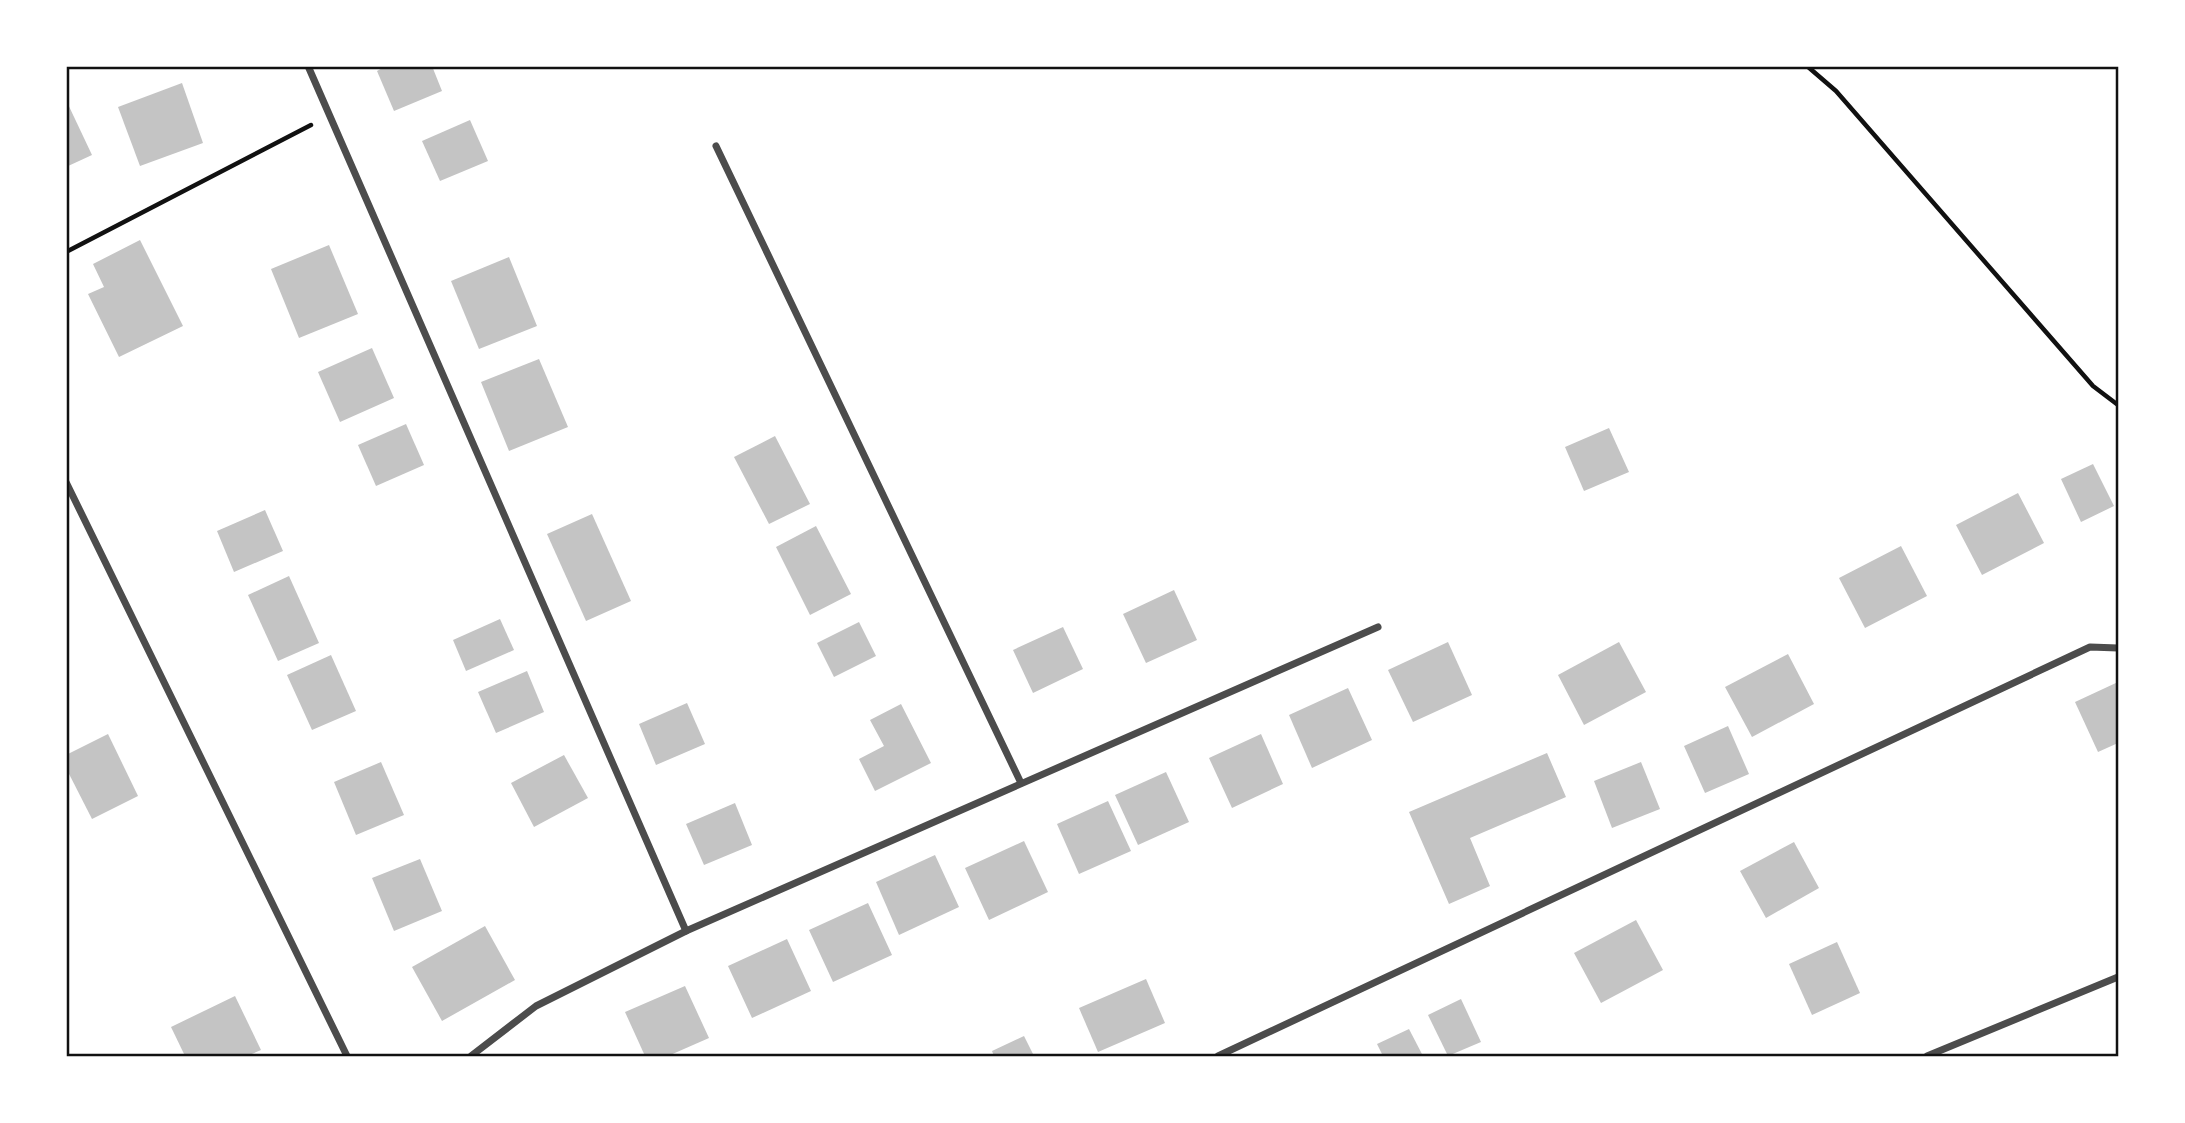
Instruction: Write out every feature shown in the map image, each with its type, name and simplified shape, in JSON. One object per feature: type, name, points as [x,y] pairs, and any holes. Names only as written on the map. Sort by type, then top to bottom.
[{"type":"street","points":[[309,66],[686,931]]},
{"type":"street","points":[[716,146],[1021,783]]},
{"type":"street","points":[[66,482],[347,1056]]},
{"type":"street","points":[[471,1056],[536,1006],[686,931],[1378,627]]},
{"type":"street","points":[[1218,1056],[2090,647],[2119,648]]},
{"type":"street","points":[[1927,1056],[2119,977]]},
{"type":"path","points":[[1807,66],[1836,91],[2093,386],[2119,405]]},
{"type":"path","points":[[66,252],[330,116]]},
{"type":"building","points":[[386,66],[432,66],[442,91],[394,111],[377,71]]},
{"type":"building","points":[[182,83],[203,143],[140,166],[118,107]]},
{"type":"building","points":[[66,100],[92,155],[66,167]]},
{"type":"building","points":[[470,120],[488,161],[440,181],[422,141]]},
{"type":"building","points":[[140,240],[183,326],[119,357],[88,294],[104,287],[93,264]]},
{"type":"building","points":[[329,245],[358,314],[299,338],[271,269]]},
{"type":"building","points":[[509,257],[537,326],[479,349],[451,281]]},
{"type":"building","points":[[372,348],[394,398],[340,422],[318,372]]},
{"type":"building","points":[[539,359],[568,427],[509,451],[481,382]]},
{"type":"building","points":[[406,424],[424,465],[376,486],[358,445]]},
{"type":"building","points":[[1609,428],[1629,472],[1584,491],[1565,447]]},
{"type":"building","points":[[775,436],[810,504],[769,524],[734,457]]},
{"type":"building","points":[[2093,464],[2114,506],[2081,522],[2061,479]]},
{"type":"building","points":[[2018,493],[2044,543],[1982,575],[1956,525]]},
{"type":"building","points":[[265,510],[283,551],[234,572],[217,531]]},
{"type":"building","points":[[592,514],[631,601],[586,621],[547,534]]},
{"type":"building","points":[[816,526],[851,594],[810,615],[776,547]]},
{"type":"building","points":[[1901,546],[1927,596],[1865,628],[1839,578]]},
{"type":"building","points":[[289,576],[319,643],[278,661],[248,595]]},
{"type":"building","points":[[1174,590],[1197,640],[1146,663],[1123,614]]},
{"type":"building","points":[[500,619],[514,650],[466,671],[453,640]]},
{"type":"building","points":[[859,622],[876,656],[834,677],[817,643]]},
{"type":"building","points":[[1063,627],[1083,669],[1033,693],[1013,650]]},
{"type":"building","points":[[1448,642],[1472,695],[1413,722],[1388,670]]},
{"type":"building","points":[[1619,642],[1646,692],[1584,725],[1558,675]]},
{"type":"building","points":[[1788,654],[1814,704],[1752,737],[1725,687]]},
{"type":"building","points":[[331,655],[356,711],[312,730],[287,675]]},
{"type":"building","points":[[527,671],[544,712],[496,733],[478,692]]},
{"type":"building","points":[[2118,682],[2118,743],[2098,752],[2075,702]]},
{"type":"building","points":[[1348,688],[1372,740],[1312,768],[1289,715]]},
{"type":"building","points":[[687,703],[705,744],[656,765],[639,724]]},
{"type":"building","points":[[901,704],[931,763],[875,791],[859,759],[884,746],[870,720]]},
{"type":"building","points":[[1728,726],[1749,774],[1705,793],[1684,746]]},
{"type":"building","points":[[108,734],[138,796],[92,819],[66,768],[66,755]]},
{"type":"building","points":[[1261,734],[1283,784],[1232,808],[1209,758]]},
{"type":"building","points":[[1547,753],[1566,797],[1470,838],[1490,886],[1449,904],[1409,812]]},
{"type":"building","points":[[564,755],[588,798],[534,827],[511,783]]},
{"type":"building","points":[[381,762],[404,815],[356,835],[334,782]]},
{"type":"building","points":[[1641,762],[1660,809],[1612,828],[1594,781]]},
{"type":"building","points":[[1166,772],[1189,822],[1138,845],[1115,795]]},
{"type":"building","points":[[1108,801],[1131,851],[1079,874],[1057,824]]},
{"type":"building","points":[[735,803],[752,845],[704,865],[686,824]]},
{"type":"building","points":[[1024,841],[1048,892],[989,920],[965,868]]},
{"type":"building","points":[[1794,842],[1819,888],[1766,918],[1740,871]]},
{"type":"building","points":[[935,855],[959,907],[899,935],[876,882]]},
{"type":"building","points":[[420,859],[442,911],[394,931],[372,878]]},
{"type":"building","points":[[868,903],[892,955],[833,982],[809,930]]},
{"type":"building","points":[[1636,920],[1663,970],[1601,1003],[1574,953]]},
{"type":"building","points":[[485,926],[515,980],[442,1021],[412,967]]},
{"type":"building","points":[[787,939],[811,991],[752,1018],[728,966]]},
{"type":"building","points":[[1837,942],[1860,993],[1812,1015],[1789,964]]},
{"type":"building","points":[[1146,979],[1165,1023],[1098,1052],[1079,1008]]},
{"type":"building","points":[[685,986],[709,1038],[668,1056],[645,1056],[625,1012]]},
{"type":"building","points":[[235,996],[261,1050],[247,1056],[185,1056],[171,1027]]},
{"type":"building","points":[[1461,999],[1481,1042],[1448,1056],[1428,1015]]},
{"type":"building","points":[[1409,1029],[1423,1056],[1383,1056],[1377,1044]]},
{"type":"building","points":[[1024,1036],[1034,1056],[994,1056],[992,1051]]}]
